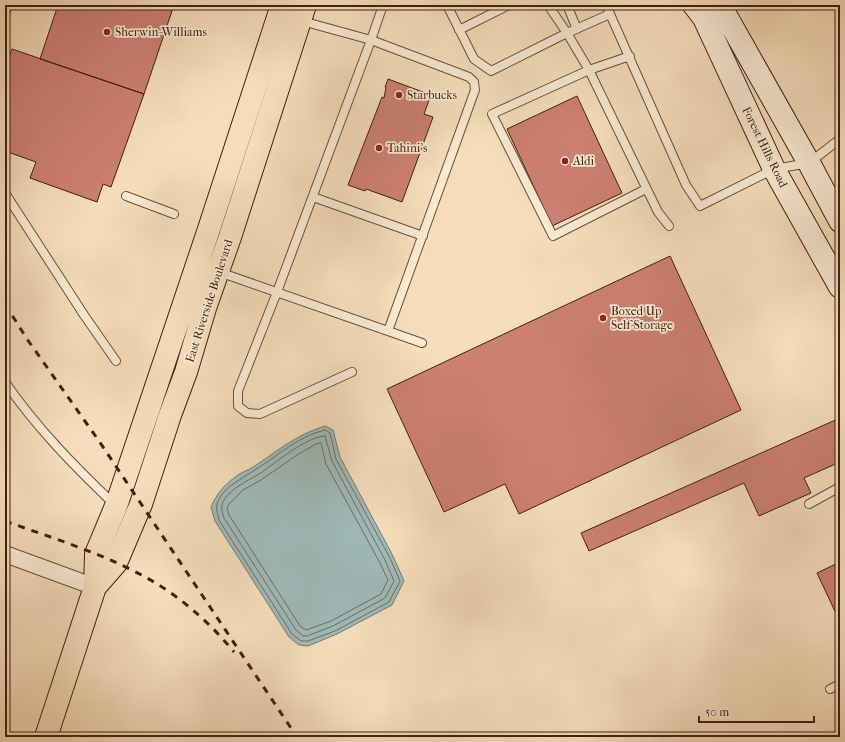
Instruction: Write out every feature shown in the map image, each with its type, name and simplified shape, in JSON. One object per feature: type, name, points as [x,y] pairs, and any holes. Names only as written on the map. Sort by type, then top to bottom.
[{"type":"main road","name":"East Riverside Boulevard","points":[[46,737],[95,587],[96,554],[116,506],[282,5]]},
{"type":"main road","name":"East Riverside Boulevard","points":[[95,587],[116,563],[141,504],[303,13]]},
{"type":"street","name":"Forest Hills Road","points":[[694,5],[704,18],[774,169],[840,287]]},
{"type":"street","points":[[720,5],[840,221]]},
{"type":"street","points":[[5,554],[95,587]]},
{"type":"lane","points":[[5,14],[8,5]]},
{"type":"lane","points":[[352,372],[260,414],[247,413],[238,406],[238,392],[313,197],[383,5]]},
{"type":"lane","points":[[447,5],[474,59],[491,71],[567,33],[610,14]]},
{"type":"lane","points":[[459,30],[509,5]]},
{"type":"lane","points":[[548,5],[589,70],[646,189],[658,212],[669,226]]},
{"type":"lane","points":[[567,5],[577,29]]},
{"type":"lane","points":[[606,5],[630,56],[686,185],[700,206],[774,169],[809,163],[840,139]]},
{"type":"lane","points":[[303,13],[469,77],[474,82],[475,90],[388,331]]},
{"type":"lane","points":[[630,56],[589,70],[492,114],[553,236],[646,189]]},
{"type":"lane","points":[[5,193],[84,315],[116,361]]},
{"type":"lane","points":[[126,196],[174,214]]},
{"type":"lane","points":[[313,197],[423,236]]},
{"type":"lane","points":[[218,272],[422,343]]},
{"type":"lane","points":[[5,382],[23,408],[54,444],[116,506]]},
{"type":"lane","points":[[809,504],[840,487]]},
{"type":"lane","points":[[830,689],[840,684]]},
{"type":"water","points":[[325,426],[333,430],[340,457],[393,556],[404,581],[392,605],[337,634],[308,646],[299,645],[289,637],[215,521],[211,507],[215,498],[236,476],[253,467],[287,444],[305,434]]},
{"type":"building","name":"Sherwin-Williams","points":[[58,5],[174,5],[144,94],[40,59]]},
{"type":"building","points":[[12,49],[144,94],[111,187],[103,184],[97,202],[30,178],[36,162],[5,151],[5,68]]},
{"type":"building","points":[[388,79],[431,95],[424,114],[433,117],[402,202],[366,189],[365,191],[348,185],[382,97],[384,98],[385,87]]},
{"type":"building","name":"Aldi","points":[[577,96],[622,193],[552,226],[507,129]]},
{"type":"building","points":[[670,256],[741,410],[519,514],[505,484],[444,512],[387,389]]},
{"type":"building","points":[[840,418],[840,462],[804,478],[811,493],[759,516],[744,483],[589,551],[581,533]]},
{"type":"building","points":[[840,562],[840,622],[817,573]]},
{"type":"railway","points":[[5,304],[27,339],[99,441],[297,737]]},
{"type":"railway","points":[[5,521],[100,556],[136,572],[154,582],[197,614],[234,652]]},
{"type":"place","name":"Sherwin-Williams","points":[[107,32]]},
{"type":"place","name":"Starbucks","points":[[399,95]]},
{"type":"place","name":"Tahini's","points":[[379,148]]},
{"type":"place","name":"Aldi","points":[[565,161]]},
{"type":"place","name":"Boxed Up Self-Storage","points":[[603,318]]}]
